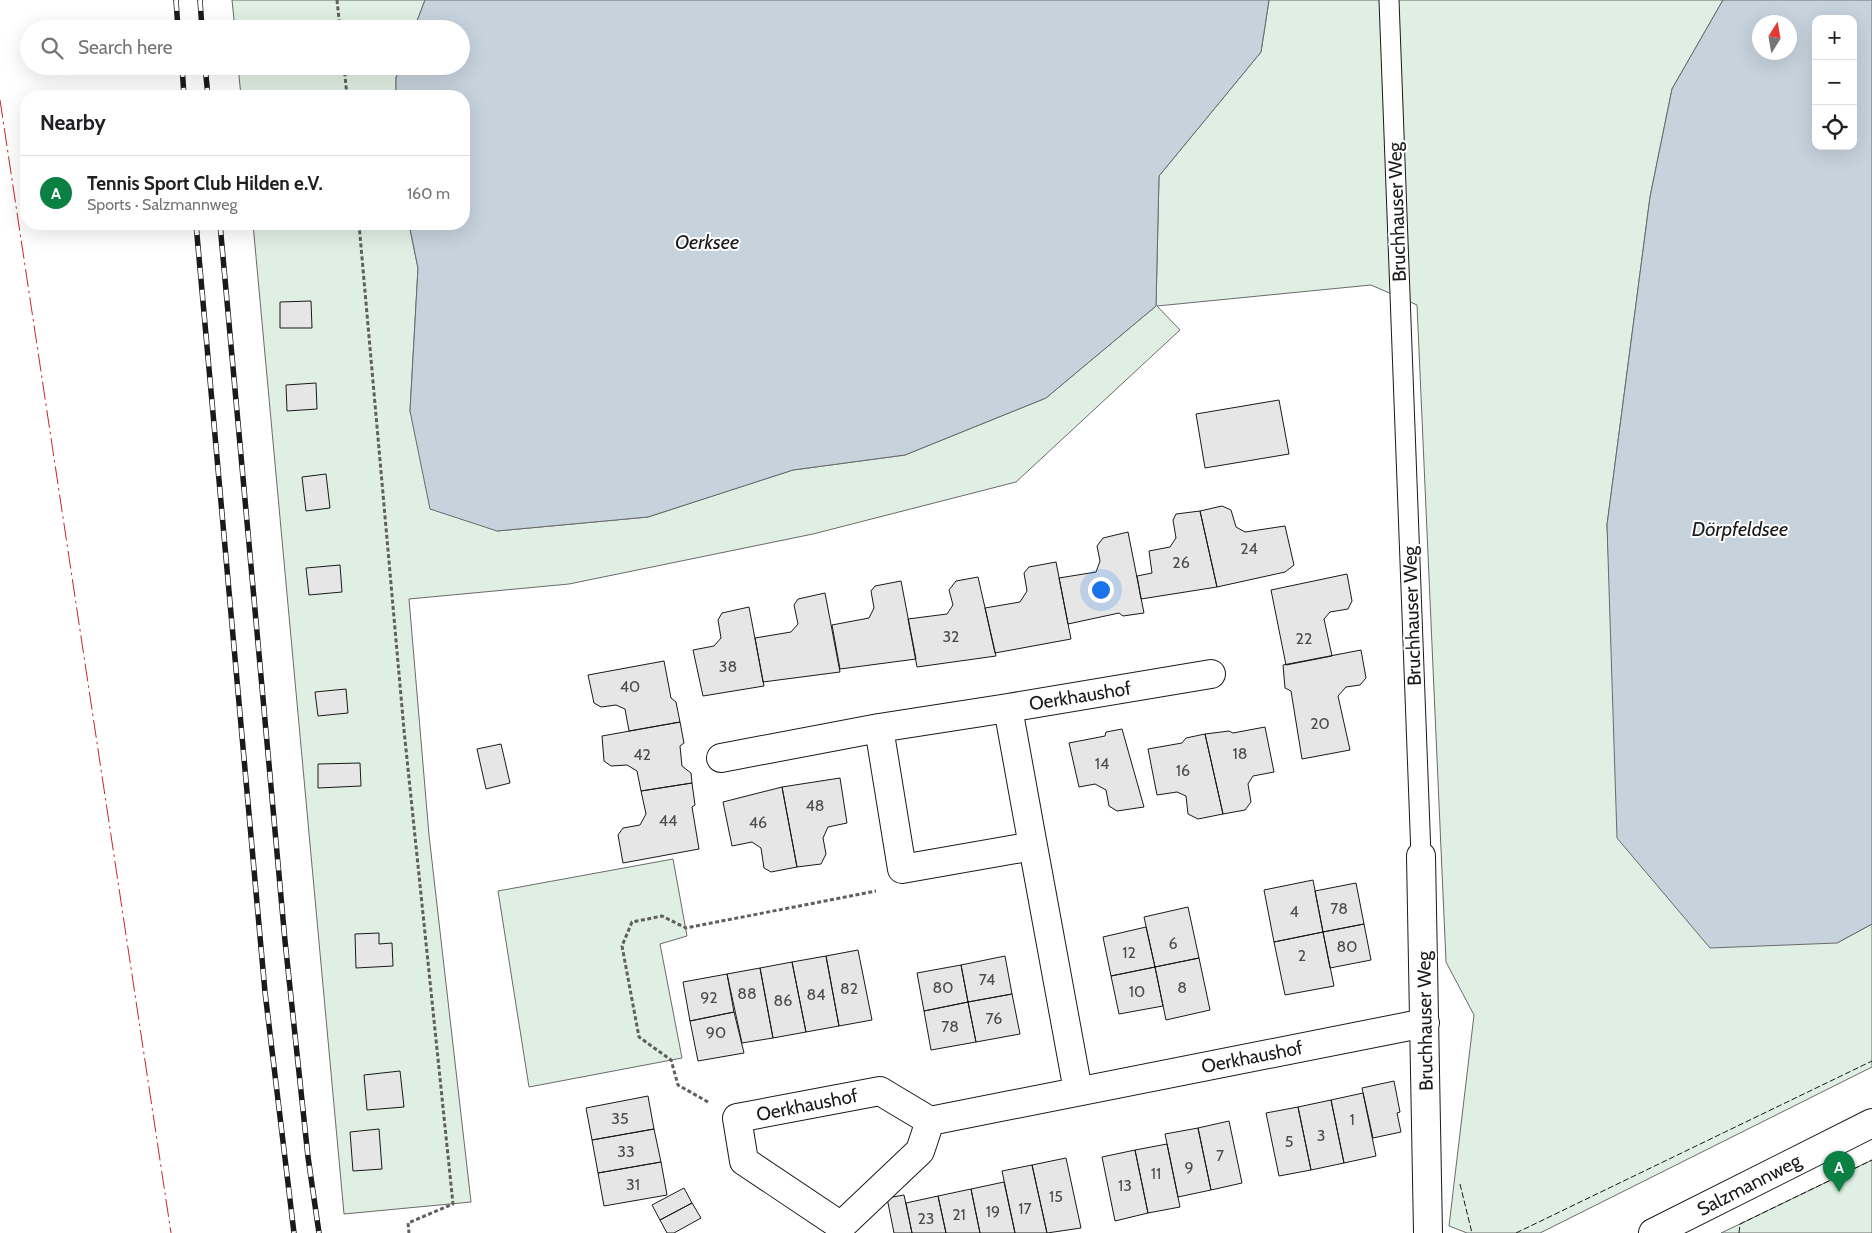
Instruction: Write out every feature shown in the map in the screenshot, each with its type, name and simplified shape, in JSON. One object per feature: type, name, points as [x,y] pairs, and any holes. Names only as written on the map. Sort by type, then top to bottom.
[{"type":"street","name":"Oerkhaushof","points":[[721,758],[878,728],[1212,674]]},
{"type":"street","name":"Oerkhaushof","points":[[1008,708],[1078,1091]]},
{"type":"street","points":[[878,728],[902,869],[1033,846]]},
{"type":"street","name":"Bruchhauser Weg","points":[[1421,856],[1428,1233]]},
{"type":"street","name":"Oerkhaushof","points":[[930,1121],[920,1151],[842,1226],[744,1161],[737,1118],[880,1091],[930,1121],[1425,1024]]},
{"type":"street","name":"Salzmannweg","points":[[1653,1233],[1872,1123]]},
{"type":"lane","name":"Bruchhauser Weg","points":[[1389,0],[1421,856]]},
{"type":"path","points":[[337,0],[339,20]]},
{"type":"path","points":[[345,75],[346,90]]},
{"type":"path","points":[[360,230],[404,730],[453,1204],[408,1223],[409,1233]]},
{"type":"path","points":[[737,1118],[678,1085],[671,1060],[639,1038],[622,946],[632,922],[662,916],[686,928],[890,888],[902,869]]},
{"type":"green space","points":[[232,0],[425,0],[417,20],[234,20]]},
{"type":"green space","points":[[1269,0],[1723,0],[1672,89],[1650,197],[1607,525],[1612,634],[1837,943],[1872,924],[1872,1067],[1540,1233],[1467,1233],[1449,1226],[1474,1015],[1446,962],[1417,305],[1371,285],[1157,306],[1180,330],[1016,482],[813,534],[569,584],[409,599],[429,835],[471,1202],[344,1214],[254,230],[410,230],[418,268],[410,411],[497,531],[648,517],[793,470],[905,455],[1046,398],[1156,306],[1159,176],[1261,52]]},
{"type":"green space","points":[[239,75],[397,75],[396,90],[240,90]]},
{"type":"green space","points":[[673,859],[687,936],[660,944],[682,1058],[529,1087],[498,891]]},
{"type":"green space","points":[[1872,1160],[1872,1233],[1721,1233],[1740,1224]]},
{"type":"water","name":"Oerksee","points":[[425,0],[1269,0],[1261,52],[1159,176],[1156,306],[1046,398],[905,455],[793,470],[648,517],[497,531],[430,509],[410,411],[418,268],[410,230],[470,230],[470,90],[396,90],[396,78],[397,75],[470,75],[470,20],[417,20]]},
{"type":"water","name":"Dörpfeldsee","points":[[1723,0],[1872,0],[1872,924],[1837,943],[1710,948],[1617,838],[1607,525],[1650,197],[1672,89]]},
{"type":"building","points":[[311,301],[312,328],[280,328],[280,302]]},
{"type":"building","points":[[316,383],[317,409],[287,411],[286,385]]},
{"type":"building","points":[[1279,400],[1289,454],[1205,468],[1196,414]]},
{"type":"building","points":[[326,474],[330,508],[306,511],[302,477]]},
{"type":"building","points":[[1222,506],[1231,510],[1236,527],[1245,532],[1285,526],[1294,565],[1285,572],[1217,587],[1200,511]]},
{"type":"building","points":[[1200,511],[1217,587],[1141,599],[1137,576],[1152,573],[1149,551],[1170,547],[1176,538],[1173,520],[1176,514]]},
{"type":"building","points":[[1128,532],[1144,613],[1123,616],[1119,613],[1068,624],[1059,578],[1096,572],[1100,561],[1097,546],[1103,538]]},
{"type":"building","points":[[1056,562],[1071,639],[995,653],[985,608],[1020,602],[1027,591],[1024,573],[1029,567]]},
{"type":"building","points":[[340,565],[342,592],[309,595],[306,568]]},
{"type":"building","points":[[1347,574],[1352,601],[1348,609],[1330,612],[1324,619],[1332,656],[1286,665],[1271,590]]},
{"type":"building","points":[[978,577],[996,656],[917,667],[908,619],[947,614],[953,605],[949,590],[956,581]]},
{"type":"building","points":[[901,581],[916,659],[840,669],[832,625],[869,618],[874,608],[871,591],[875,586]]},
{"type":"building","points":[[825,593],[840,672],[763,682],[755,638],[791,632],[798,624],[794,605],[798,599]]},
{"type":"building","points":[[749,607],[764,686],[703,696],[693,650],[714,646],[721,638],[718,620],[722,613]]},
{"type":"building","points":[[1361,650],[1366,678],[1360,685],[1346,687],[1338,696],[1350,750],[1302,759],[1291,691],[1285,688],[1283,665]]},
{"type":"building","points":[[664,661],[671,698],[676,702],[680,722],[629,731],[625,709],[616,705],[601,707],[594,703],[588,675]]},
{"type":"building","points":[[346,689],[348,713],[318,716],[315,692]]},
{"type":"building","points":[[680,722],[684,743],[680,746],[682,766],[691,773],[692,783],[641,791],[637,771],[627,765],[611,766],[604,761],[602,736]]},
{"type":"building","points":[[1265,727],[1274,772],[1253,776],[1248,784],[1251,802],[1245,810],[1223,814],[1205,734],[1229,731],[1233,733]]},
{"type":"building","points":[[1122,729],[1144,807],[1117,811],[1109,806],[1106,790],[1095,784],[1079,787],[1069,743],[1105,736],[1106,732]]},
{"type":"building","points":[[1205,734],[1223,814],[1198,819],[1188,814],[1186,796],[1177,792],[1157,795],[1148,749],[1182,743],[1186,738]]},
{"type":"building","points":[[501,744],[510,783],[486,789],[477,749]]},
{"type":"building","points":[[360,763],[361,786],[318,788],[318,764]]},
{"type":"building","points":[[840,778],[847,823],[828,827],[823,838],[826,854],[821,864],[797,867],[782,787]]},
{"type":"building","points":[[692,783],[695,805],[692,807],[699,849],[623,863],[618,835],[623,828],[640,825],[646,814],[641,791]]},
{"type":"building","points":[[782,787],[797,867],[771,872],[764,868],[761,848],[752,842],[732,846],[723,802]]},
{"type":"building","points":[[1313,880],[1323,932],[1274,942],[1264,890]]},
{"type":"building","points":[[1356,883],[1364,924],[1323,932],[1315,891]]},
{"type":"building","points":[[1188,907],[1199,958],[1155,967],[1144,917]]},
{"type":"building","points":[[1364,924],[1371,960],[1330,968],[1323,932]]},
{"type":"building","points":[[1146,927],[1155,967],[1111,976],[1103,937]]},
{"type":"building","points":[[1323,932],[1334,986],[1285,995],[1274,942]]},
{"type":"building","points":[[379,933],[379,944],[392,943],[393,966],[356,968],[355,934]]},
{"type":"building","points":[[858,950],[872,1020],[839,1026],[826,956]]},
{"type":"building","points":[[826,956],[839,1026],[806,1032],[792,962]]},
{"type":"building","points":[[1005,956],[1012,994],[968,1002],[961,965]]},
{"type":"building","points":[[1199,958],[1210,1010],[1166,1020],[1155,967]]},
{"type":"building","points":[[792,962],[806,1032],[773,1038],[760,968]]},
{"type":"building","points":[[961,965],[968,1002],[924,1011],[917,973]]},
{"type":"building","points":[[1155,967],[1163,1006],[1119,1014],[1111,976]]},
{"type":"building","points":[[760,968],[773,1038],[742,1043],[727,974]]},
{"type":"building","points":[[727,974],[734,1012],[690,1021],[683,982]]},
{"type":"building","points":[[1012,994],[1020,1034],[976,1042],[968,1002]]},
{"type":"building","points":[[968,1002],[976,1042],[931,1050],[924,1011]]},
{"type":"building","points":[[734,1012],[744,1053],[698,1061],[690,1021]]},
{"type":"building","points":[[400,1071],[404,1107],[367,1110],[364,1075]]},
{"type":"building","points":[[1394,1081],[1400,1112],[1397,1113],[1401,1132],[1373,1138],[1362,1088]]},
{"type":"building","points":[[1363,1093],[1376,1156],[1344,1163],[1331,1100]]},
{"type":"building","points":[[648,1096],[654,1129],[592,1140],[586,1108]]},
{"type":"building","points":[[1331,1100],[1344,1163],[1311,1170],[1298,1107]]},
{"type":"building","points":[[1298,1107],[1311,1170],[1279,1176],[1266,1113]]},
{"type":"building","points":[[1229,1121],[1242,1183],[1211,1190],[1198,1128]]},
{"type":"building","points":[[1198,1128],[1211,1190],[1178,1197],[1165,1134]]},
{"type":"building","points":[[379,1129],[382,1169],[353,1171],[350,1132]]},
{"type":"building","points":[[654,1129],[661,1162],[598,1173],[592,1140]]},
{"type":"building","points":[[1167,1144],[1180,1207],[1148,1213],[1135,1150]]},
{"type":"building","points":[[1135,1150],[1148,1213],[1115,1221],[1102,1157]]},
{"type":"building","points":[[1066,1158],[1081,1228],[1047,1233],[1032,1165]]},
{"type":"building","points":[[661,1162],[667,1195],[604,1206],[598,1173]]},
{"type":"building","points":[[1032,1165],[1047,1233],[1015,1233],[1002,1171]]},
{"type":"building","points":[[1004,1182],[1015,1233],[980,1233],[971,1189]]},
{"type":"building","points":[[684,1188],[692,1203],[660,1220],[652,1205]]},
{"type":"building","points":[[971,1189],[980,1233],[946,1233],[938,1196]]},
{"type":"building","points":[[904,1195],[912,1233],[894,1233],[887,1198]]},
{"type":"building","points":[[938,1196],[946,1233],[912,1233],[906,1203]]},
{"type":"building","points":[[692,1203],[701,1218],[674,1233],[667,1233],[660,1220]]},
{"type":"railway","points":[[176,0],[177,20]]},
{"type":"railway","points":[[200,0],[201,20]]},
{"type":"railway","points":[[183,75],[184,90]]},
{"type":"railway","points":[[206,75],[207,90]]},
{"type":"railway","points":[[197,230],[265,992],[294,1233]]},
{"type":"railway","points":[[221,230],[285,941],[308,1157],[319,1233]]},
{"type":"fence","points":[[1516,1233],[1872,1061]]},
{"type":"fence","points":[[1739,1233],[1740,1224],[1872,1160]]},
{"type":"fence","points":[[1460,1184],[1472,1233]]},
{"type":"power","points":[[0,100],[171,1233]]},
{"type":"place","name":"Tennis Sport Club Hilden e.V.","points":[[1839,1192]]}]
